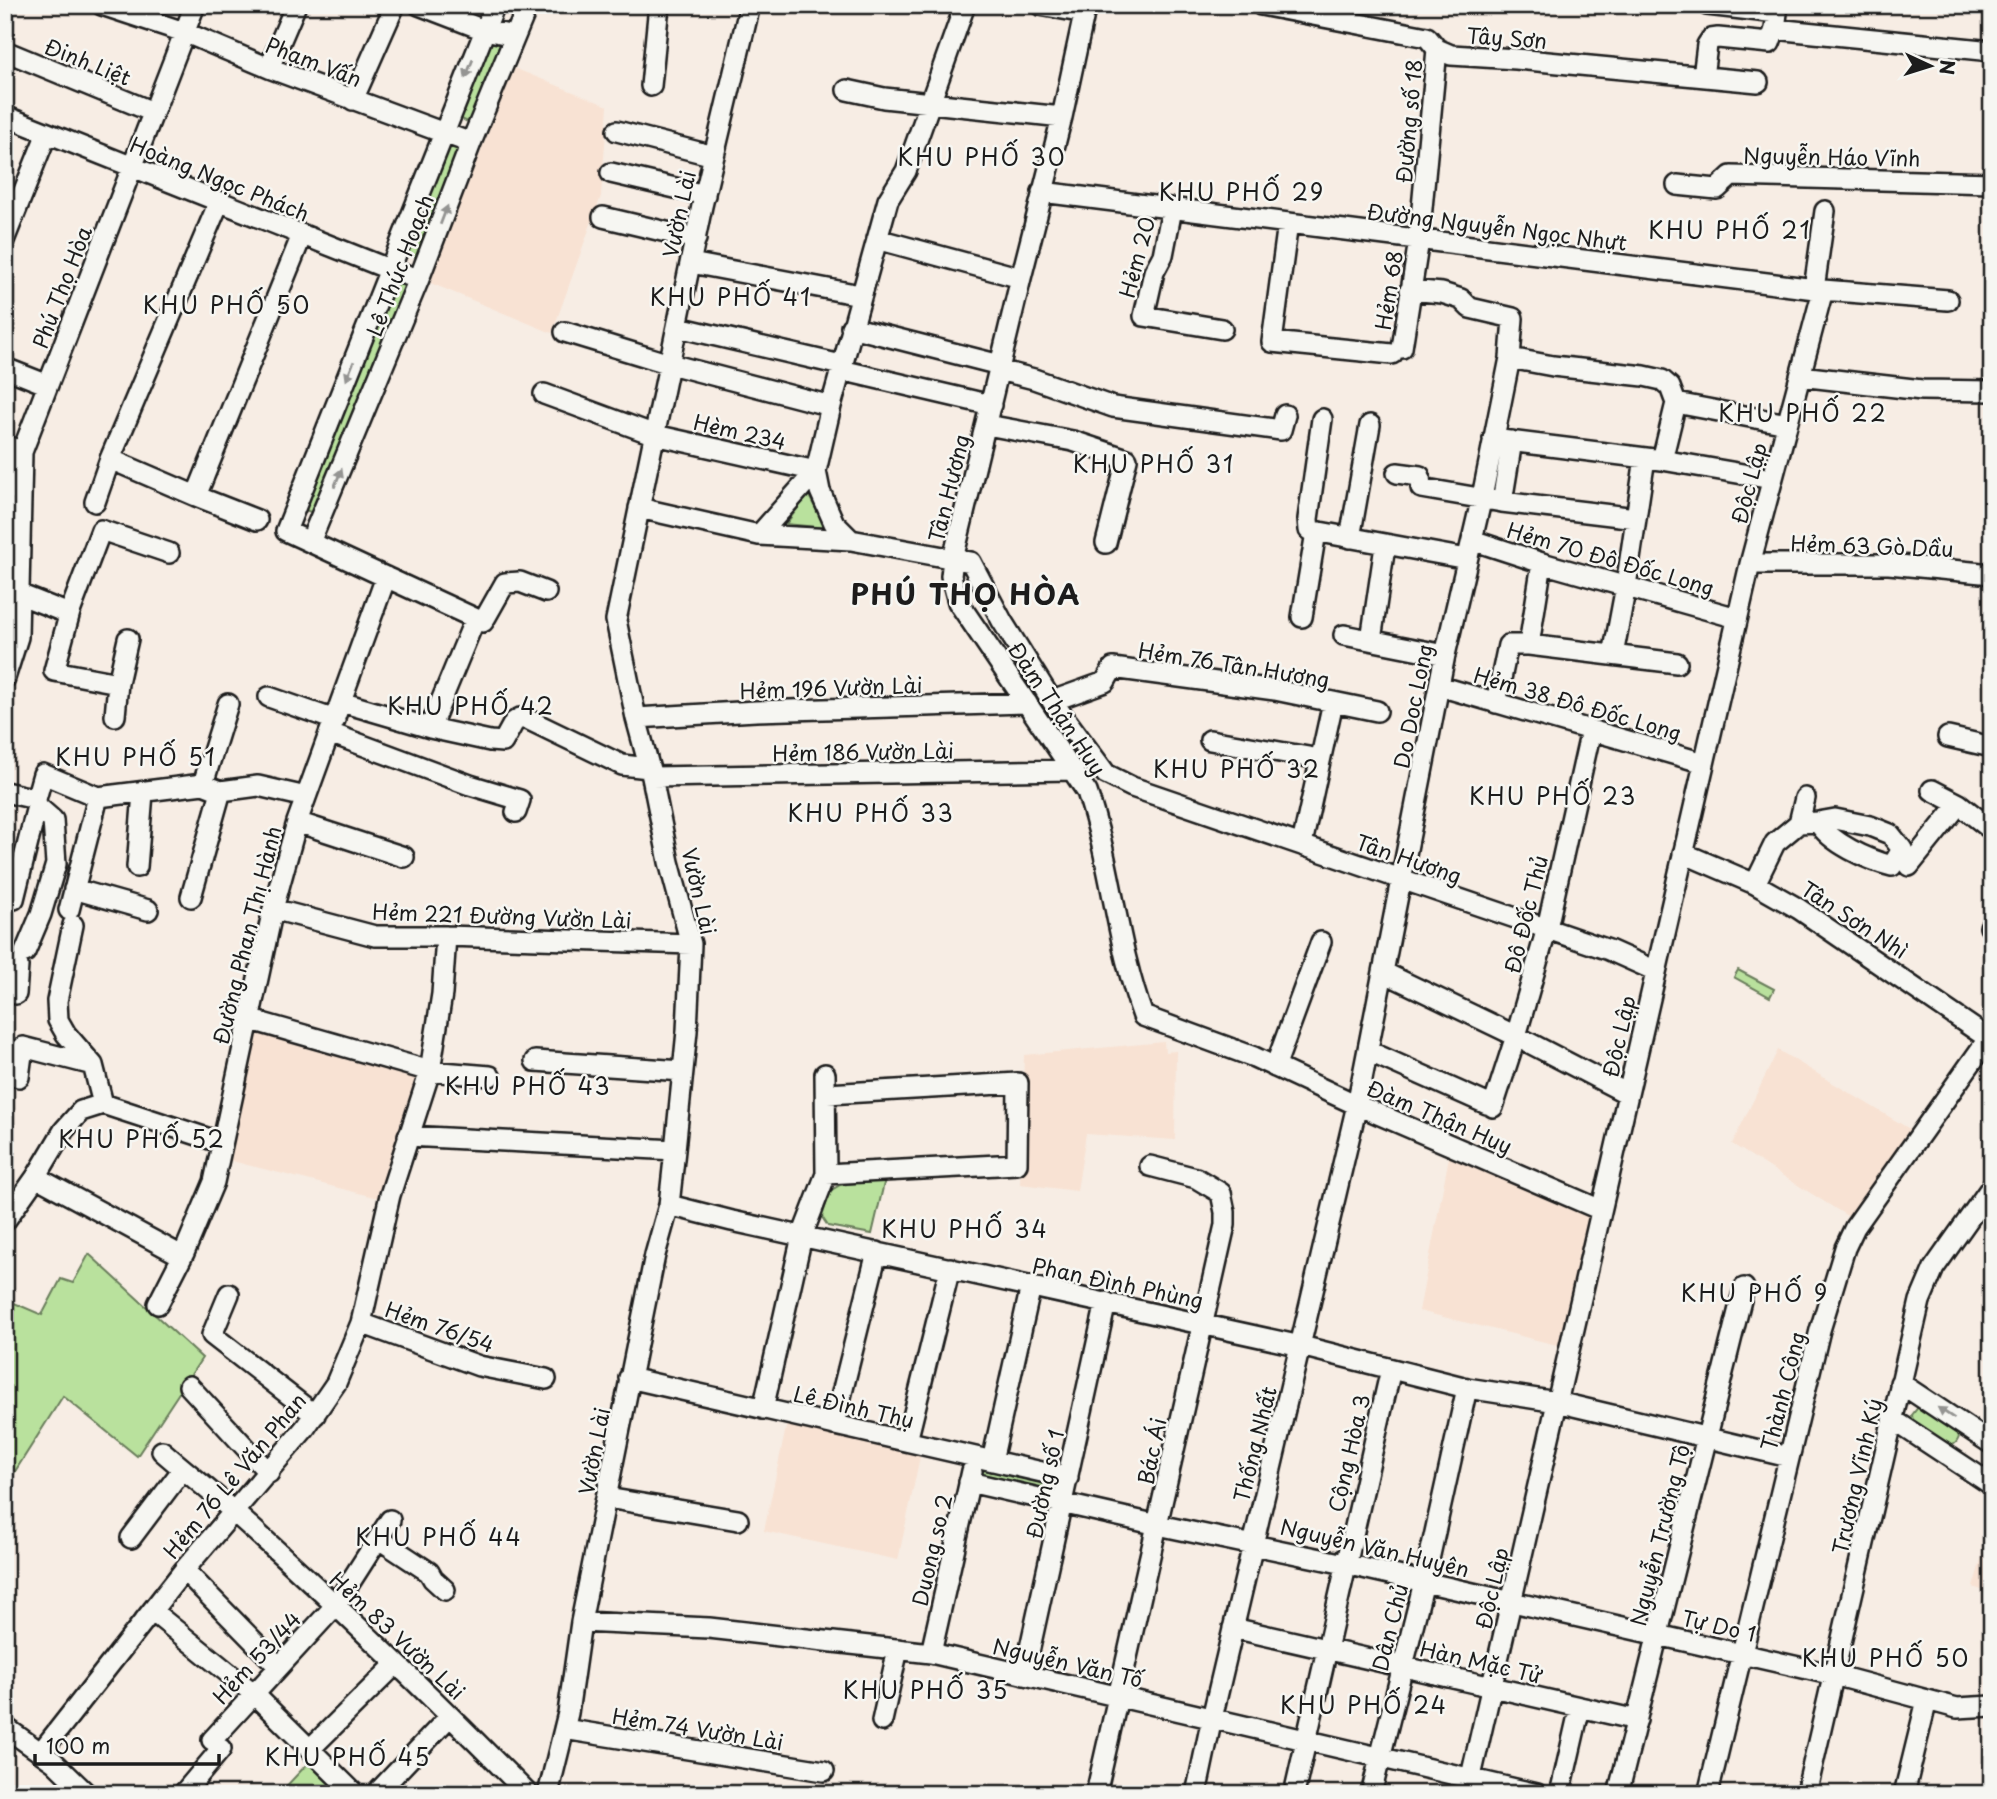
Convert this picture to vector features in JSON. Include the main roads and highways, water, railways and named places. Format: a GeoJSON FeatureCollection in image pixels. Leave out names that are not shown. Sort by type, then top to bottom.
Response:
{"type":"FeatureCollection","features":[{"type":"Feature","properties":{"kind":"district","name":"KHU PHỐ 30"},"geometry":{"type":"Point","coordinates":[982,156]}},
{"type":"Feature","properties":{"kind":"district","name":"KHU PHỐ 29"},"geometry":{"type":"Point","coordinates":[1242,191]}},
{"type":"Feature","properties":{"kind":"district","name":"KHU PHỐ 21"},"geometry":{"type":"Point","coordinates":[1730,229]}},
{"type":"Feature","properties":{"kind":"district","name":"KHU PHỐ 41"},"geometry":{"type":"Point","coordinates":[731,296]}},
{"type":"Feature","properties":{"kind":"district","name":"KHU PHỐ 50"},"geometry":{"type":"Point","coordinates":[227,304]}},
{"type":"Feature","properties":{"kind":"district","name":"KHU PHỐ 22"},"geometry":{"type":"Point","coordinates":[1803,412]}},
{"type":"Feature","properties":{"kind":"district","name":"KHU PHỐ 31"},"geometry":{"type":"Point","coordinates":[1154,463]}},
{"type":"Feature","properties":{"kind":"district","name":"PHÚ THỌ HÒA"},"geometry":{"type":"Point","coordinates":[966,593]}},
{"type":"Feature","properties":{"kind":"district","name":"KHU PHỐ 42"},"geometry":{"type":"Point","coordinates":[471,705]}},
{"type":"Feature","properties":{"kind":"district","name":"KHU PHỐ 51"},"geometry":{"type":"Point","coordinates":[136,756]}},
{"type":"Feature","properties":{"kind":"district","name":"KHU PHỐ 32"},"geometry":{"type":"Point","coordinates":[1237,768]}},
{"type":"Feature","properties":{"kind":"district","name":"KHU PHỐ 23"},"geometry":{"type":"Point","coordinates":[1553,795]}},
{"type":"Feature","properties":{"kind":"district","name":"KHU PHỐ 33"},"geometry":{"type":"Point","coordinates":[871,812]}},
{"type":"Feature","properties":{"kind":"district","name":"KHU PHỐ 43"},"geometry":{"type":"Point","coordinates":[528,1085]}},
{"type":"Feature","properties":{"kind":"district","name":"KHU PHỐ 52"},"geometry":{"type":"Point","coordinates":[142,1138]}},
{"type":"Feature","properties":{"kind":"district","name":"KHU PHỐ 34"},"geometry":{"type":"Point","coordinates":[965,1228]}},
{"type":"Feature","properties":{"kind":"district","name":"KHU PHỐ 9"},"geometry":{"type":"Point","coordinates":[1755,1292]}},
{"type":"Feature","properties":{"kind":"district","name":"KHU PHỐ 44"},"geometry":{"type":"Point","coordinates":[439,1536]}},
{"type":"Feature","properties":{"kind":"district","name":"KHU PHỐ 50"},"geometry":{"type":"Point","coordinates":[1886,1657]}},
{"type":"Feature","properties":{"kind":"district","name":"KHU PHỐ 35"},"geometry":{"type":"Point","coordinates":[926,1689]}},
{"type":"Feature","properties":{"kind":"district","name":"KHU PHỐ 24"},"geometry":{"type":"Point","coordinates":[1364,1704]}},
{"type":"Feature","properties":{"kind":"district","name":"KHU PHỐ 45"},"geometry":{"type":"Point","coordinates":[348,1756]}}]}
